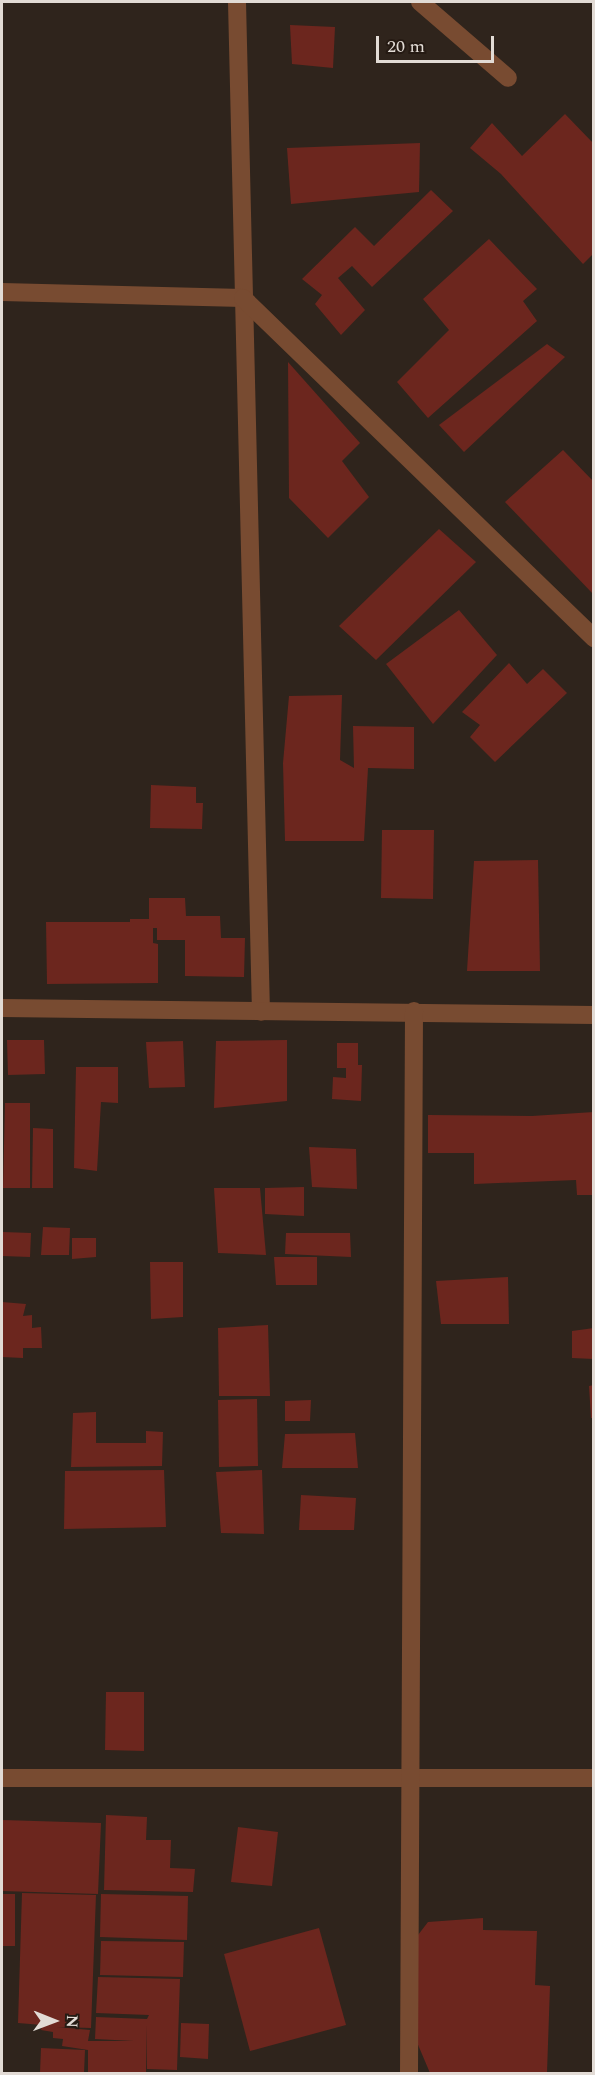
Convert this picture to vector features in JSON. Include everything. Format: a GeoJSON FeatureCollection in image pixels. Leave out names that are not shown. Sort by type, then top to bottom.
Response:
{"type":"FeatureCollection","features":[{"type":"Feature","properties":{"kind":"street"},"geometry":{"type":"LineString","coordinates":[[237,2],[261,1012]]}},
{"type":"Feature","properties":{"kind":"street"},"geometry":{"type":"LineString","coordinates":[[420,2],[508,78]]}},
{"type":"Feature","properties":{"kind":"street"},"geometry":{"type":"LineString","coordinates":[[2,292],[243,298],[594,638]]}},
{"type":"Feature","properties":{"kind":"street"},"geometry":{"type":"LineString","coordinates":[[2,1008],[261,1012],[414,1011],[594,1015]]}},
{"type":"Feature","properties":{"kind":"street"},"geometry":{"type":"LineString","coordinates":[[409,2073],[414,1011]]}},
{"type":"Feature","properties":{"kind":"street"},"geometry":{"type":"LineString","coordinates":[[2,1778],[594,1778]]}},
{"type":"Feature","properties":{"kind":"building"},"geometry":{"type":"Polygon","coordinates":[[[290,25],[335,27],[333,68],[292,64],[290,25]]]}},
{"type":"Feature","properties":{"kind":"building"},"geometry":{"type":"Polygon","coordinates":[[[565,114],[594,144],[594,253],[583,264],[501,174],[470,148],[492,123],[522,156],[565,114]]]}},
{"type":"Feature","properties":{"kind":"building"},"geometry":{"type":"Polygon","coordinates":[[[420,143],[419,192],[291,204],[287,148],[420,143]]]}},
{"type":"Feature","properties":{"kind":"building"},"geometry":{"type":"Polygon","coordinates":[[[431,190],[453,211],[372,287],[352,266],[338,278],[365,310],[341,335],[315,304],[322,295],[302,279],[355,227],[374,246],[431,190]]]}},
{"type":"Feature","properties":{"kind":"building"},"geometry":{"type":"Polygon","coordinates":[[[489,239],[537,289],[523,301],[537,321],[428,418],[397,382],[449,330],[423,299],[489,239]]]}},
{"type":"Feature","properties":{"kind":"building"},"geometry":{"type":"Polygon","coordinates":[[[547,344],[565,357],[464,452],[439,425],[547,344]]]}},
{"type":"Feature","properties":{"kind":"building"},"geometry":{"type":"Polygon","coordinates":[[[288,362],[360,443],[342,461],[369,497],[328,538],[289,498],[288,362]]]}},
{"type":"Feature","properties":{"kind":"building"},"geometry":{"type":"Polygon","coordinates":[[[563,450],[594,482],[594,595],[505,502],[563,450]]]}},
{"type":"Feature","properties":{"kind":"building"},"geometry":{"type":"Polygon","coordinates":[[[439,529],[476,562],[376,660],[339,626],[439,529]]]}},
{"type":"Feature","properties":{"kind":"building"},"geometry":{"type":"Polygon","coordinates":[[[459,610],[497,655],[433,724],[386,664],[459,610]]]}},
{"type":"Feature","properties":{"kind":"building"},"geometry":{"type":"Polygon","coordinates":[[[509,663],[527,684],[543,669],[567,693],[495,762],[470,737],[480,725],[462,712],[509,663]]]}},
{"type":"Feature","properties":{"kind":"building"},"geometry":{"type":"Polygon","coordinates":[[[342,695],[340,760],[354,768],[353,726],[414,727],[414,769],[368,768],[364,841],[285,841],[283,763],[289,696],[342,695]]]}},
{"type":"Feature","properties":{"kind":"building"},"geometry":{"type":"Polygon","coordinates":[[[151,785],[196,787],[196,803],[203,803],[202,829],[150,828],[151,785]]]}},
{"type":"Feature","properties":{"kind":"building"},"geometry":{"type":"Polygon","coordinates":[[[382,830],[434,830],[433,899],[381,898],[382,830]]]}},
{"type":"Feature","properties":{"kind":"building"},"geometry":{"type":"Polygon","coordinates":[[[538,860],[540,971],[467,971],[474,861],[538,860]]]}},
{"type":"Feature","properties":{"kind":"building"},"geometry":{"type":"Polygon","coordinates":[[[149,898],[185,898],[186,916],[220,916],[221,938],[245,938],[244,977],[185,976],[185,940],[157,940],[157,928],[153,928],[153,943],[158,944],[158,983],[47,984],[46,922],[130,922],[130,919],[149,919],[149,898]]]}},
{"type":"Feature","properties":{"kind":"building"},"geometry":{"type":"Polygon","coordinates":[[[7,1040],[44,1040],[45,1074],[8,1075],[7,1040]]]}},
{"type":"Feature","properties":{"kind":"building"},"geometry":{"type":"Polygon","coordinates":[[[287,1040],[287,1101],[214,1108],[216,1041],[287,1040]]]}},
{"type":"Feature","properties":{"kind":"building"},"geometry":{"type":"Polygon","coordinates":[[[183,1041],[185,1087],[149,1088],[146,1042],[183,1041]]]}},
{"type":"Feature","properties":{"kind":"building"},"geometry":{"type":"Polygon","coordinates":[[[337,1043],[358,1043],[358,1065],[362,1065],[361,1101],[332,1099],[333,1077],[346,1078],[346,1068],[337,1068],[337,1043]]]}},
{"type":"Feature","properties":{"kind":"building"},"geometry":{"type":"Polygon","coordinates":[[[76,1067],[118,1067],[118,1103],[101,1102],[97,1171],[74,1168],[76,1067]]]}},
{"type":"Feature","properties":{"kind":"building"},"geometry":{"type":"Polygon","coordinates":[[[5,1103],[30,1103],[30,1188],[3,1188],[5,1103]]]}},
{"type":"Feature","properties":{"kind":"building"},"geometry":{"type":"Polygon","coordinates":[[[594,1112],[594,1195],[577,1195],[576,1180],[474,1184],[474,1153],[428,1153],[428,1115],[532,1116],[594,1112]]]}},
{"type":"Feature","properties":{"kind":"building"},"geometry":{"type":"Polygon","coordinates":[[[33,1128],[53,1129],[53,1188],[32,1188],[33,1128]]]}},
{"type":"Feature","properties":{"kind":"building"},"geometry":{"type":"Polygon","coordinates":[[[309,1147],[356,1149],[357,1189],[312,1187],[309,1147]]]}},
{"type":"Feature","properties":{"kind":"building"},"geometry":{"type":"Polygon","coordinates":[[[304,1187],[304,1216],[265,1214],[265,1188],[304,1187]]]}},
{"type":"Feature","properties":{"kind":"building"},"geometry":{"type":"Polygon","coordinates":[[[214,1188],[260,1188],[266,1255],[218,1253],[214,1188]]]}},
{"type":"Feature","properties":{"kind":"building"},"geometry":{"type":"Polygon","coordinates":[[[43,1227],[70,1228],[69,1255],[41,1255],[43,1227]]]}},
{"type":"Feature","properties":{"kind":"building"},"geometry":{"type":"Polygon","coordinates":[[[3,1232],[31,1233],[30,1257],[2,1256],[3,1232]]]}},
{"type":"Feature","properties":{"kind":"building"},"geometry":{"type":"Polygon","coordinates":[[[286,1233],[350,1233],[351,1257],[285,1254],[286,1233]]]}},
{"type":"Feature","properties":{"kind":"building"},"geometry":{"type":"Polygon","coordinates":[[[72,1238],[96,1238],[96,1257],[72,1259],[72,1238]]]}},
{"type":"Feature","properties":{"kind":"building"},"geometry":{"type":"Polygon","coordinates":[[[274,1257],[317,1257],[317,1285],[276,1285],[274,1257]]]}},
{"type":"Feature","properties":{"kind":"building"},"geometry":{"type":"Polygon","coordinates":[[[150,1262],[183,1262],[183,1317],[151,1319],[150,1262]]]}},
{"type":"Feature","properties":{"kind":"building"},"geometry":{"type":"Polygon","coordinates":[[[508,1277],[509,1324],[441,1324],[436,1281],[508,1277]]]}},
{"type":"Feature","properties":{"kind":"building"},"geometry":{"type":"Polygon","coordinates":[[[2,1302],[26,1304],[23,1316],[32,1315],[32,1328],[41,1327],[42,1348],[23,1348],[23,1358],[2,1357],[2,1302]]]}},
{"type":"Feature","properties":{"kind":"building"},"geometry":{"type":"Polygon","coordinates":[[[268,1325],[270,1396],[219,1396],[218,1328],[268,1325]]]}},
{"type":"Feature","properties":{"kind":"building"},"geometry":{"type":"Polygon","coordinates":[[[594,1328],[594,1359],[572,1358],[572,1331],[594,1328]]]}},
{"type":"Feature","properties":{"kind":"building"},"geometry":{"type":"Polygon","coordinates":[[[594,1385],[594,1418],[591,1418],[589,1386],[594,1385]]]}},
{"type":"Feature","properties":{"kind":"building"},"geometry":{"type":"Polygon","coordinates":[[[257,1399],[258,1466],[219,1467],[218,1400],[257,1399]]]}},
{"type":"Feature","properties":{"kind":"building"},"geometry":{"type":"Polygon","coordinates":[[[311,1400],[310,1421],[285,1421],[285,1401],[311,1400]]]}},
{"type":"Feature","properties":{"kind":"building"},"geometry":{"type":"Polygon","coordinates":[[[96,1412],[96,1443],[146,1443],[146,1431],[163,1432],[162,1466],[71,1467],[73,1413],[96,1412]]]}},
{"type":"Feature","properties":{"kind":"building"},"geometry":{"type":"Polygon","coordinates":[[[355,1433],[358,1468],[282,1468],[285,1434],[355,1433]]]}},
{"type":"Feature","properties":{"kind":"building"},"geometry":{"type":"Polygon","coordinates":[[[164,1470],[166,1527],[64,1529],[65,1471],[164,1470]]]}},
{"type":"Feature","properties":{"kind":"building"},"geometry":{"type":"Polygon","coordinates":[[[262,1470],[264,1534],[221,1533],[216,1472],[262,1470]]]}},
{"type":"Feature","properties":{"kind":"building"},"geometry":{"type":"Polygon","coordinates":[[[301,1495],[356,1498],[354,1530],[299,1530],[301,1495]]]}},
{"type":"Feature","properties":{"kind":"building"},"geometry":{"type":"Polygon","coordinates":[[[106,1692],[144,1692],[144,1751],[105,1750],[106,1692]]]}},
{"type":"Feature","properties":{"kind":"building"},"geometry":{"type":"Polygon","coordinates":[[[106,1815],[147,1817],[146,1840],[171,1840],[170,1868],[195,1869],[193,1892],[104,1890],[106,1815]]]}},
{"type":"Feature","properties":{"kind":"building"},"geometry":{"type":"Polygon","coordinates":[[[2,1820],[101,1823],[98,1894],[2,1891],[2,1820]]]}},
{"type":"Feature","properties":{"kind":"building"},"geometry":{"type":"Polygon","coordinates":[[[238,1827],[278,1832],[272,1886],[231,1882],[238,1827]]]}},
{"type":"Feature","properties":{"kind":"building"},"geometry":{"type":"Polygon","coordinates":[[[22,1893],[96,1895],[91,2028],[57,2027],[90,2030],[88,2041],[134,2041],[95,2039],[96,2017],[147,2019],[149,2015],[96,2013],[98,1977],[180,1979],[177,2070],[147,2069],[147,2025],[146,2073],[88,2073],[88,2050],[62,2046],[63,2039],[53,2038],[53,2032],[41,2030],[42,2025],[18,2023],[22,1893]]]}},
{"type":"Feature","properties":{"kind":"building"},"geometry":{"type":"Polygon","coordinates":[[[2,1894],[15,1894],[15,1946],[2,1946],[2,1894]]]}},
{"type":"Feature","properties":{"kind":"building"},"geometry":{"type":"Polygon","coordinates":[[[101,1894],[188,1896],[187,1940],[100,1937],[101,1894]]]}},
{"type":"Feature","properties":{"kind":"building"},"geometry":{"type":"Polygon","coordinates":[[[483,1918],[483,1930],[537,1931],[535,1985],[550,1986],[547,2073],[430,2073],[416,2040],[418,1935],[428,1922],[483,1918]]]}},
{"type":"Feature","properties":{"kind":"building"},"geometry":{"type":"Polygon","coordinates":[[[319,1928],[346,2025],[250,2051],[224,1954],[319,1928]]]}},
{"type":"Feature","properties":{"kind":"building"},"geometry":{"type":"Polygon","coordinates":[[[101,1941],[184,1942],[183,1977],[100,1975],[101,1941]]]}},
{"type":"Feature","properties":{"kind":"building"},"geometry":{"type":"Polygon","coordinates":[[[181,2023],[209,2024],[208,2059],[180,2057],[181,2023]]]}},
{"type":"Feature","properties":{"kind":"building"},"geometry":{"type":"Polygon","coordinates":[[[41,2048],[85,2050],[84,2073],[40,2073],[41,2048]]]}}]}
